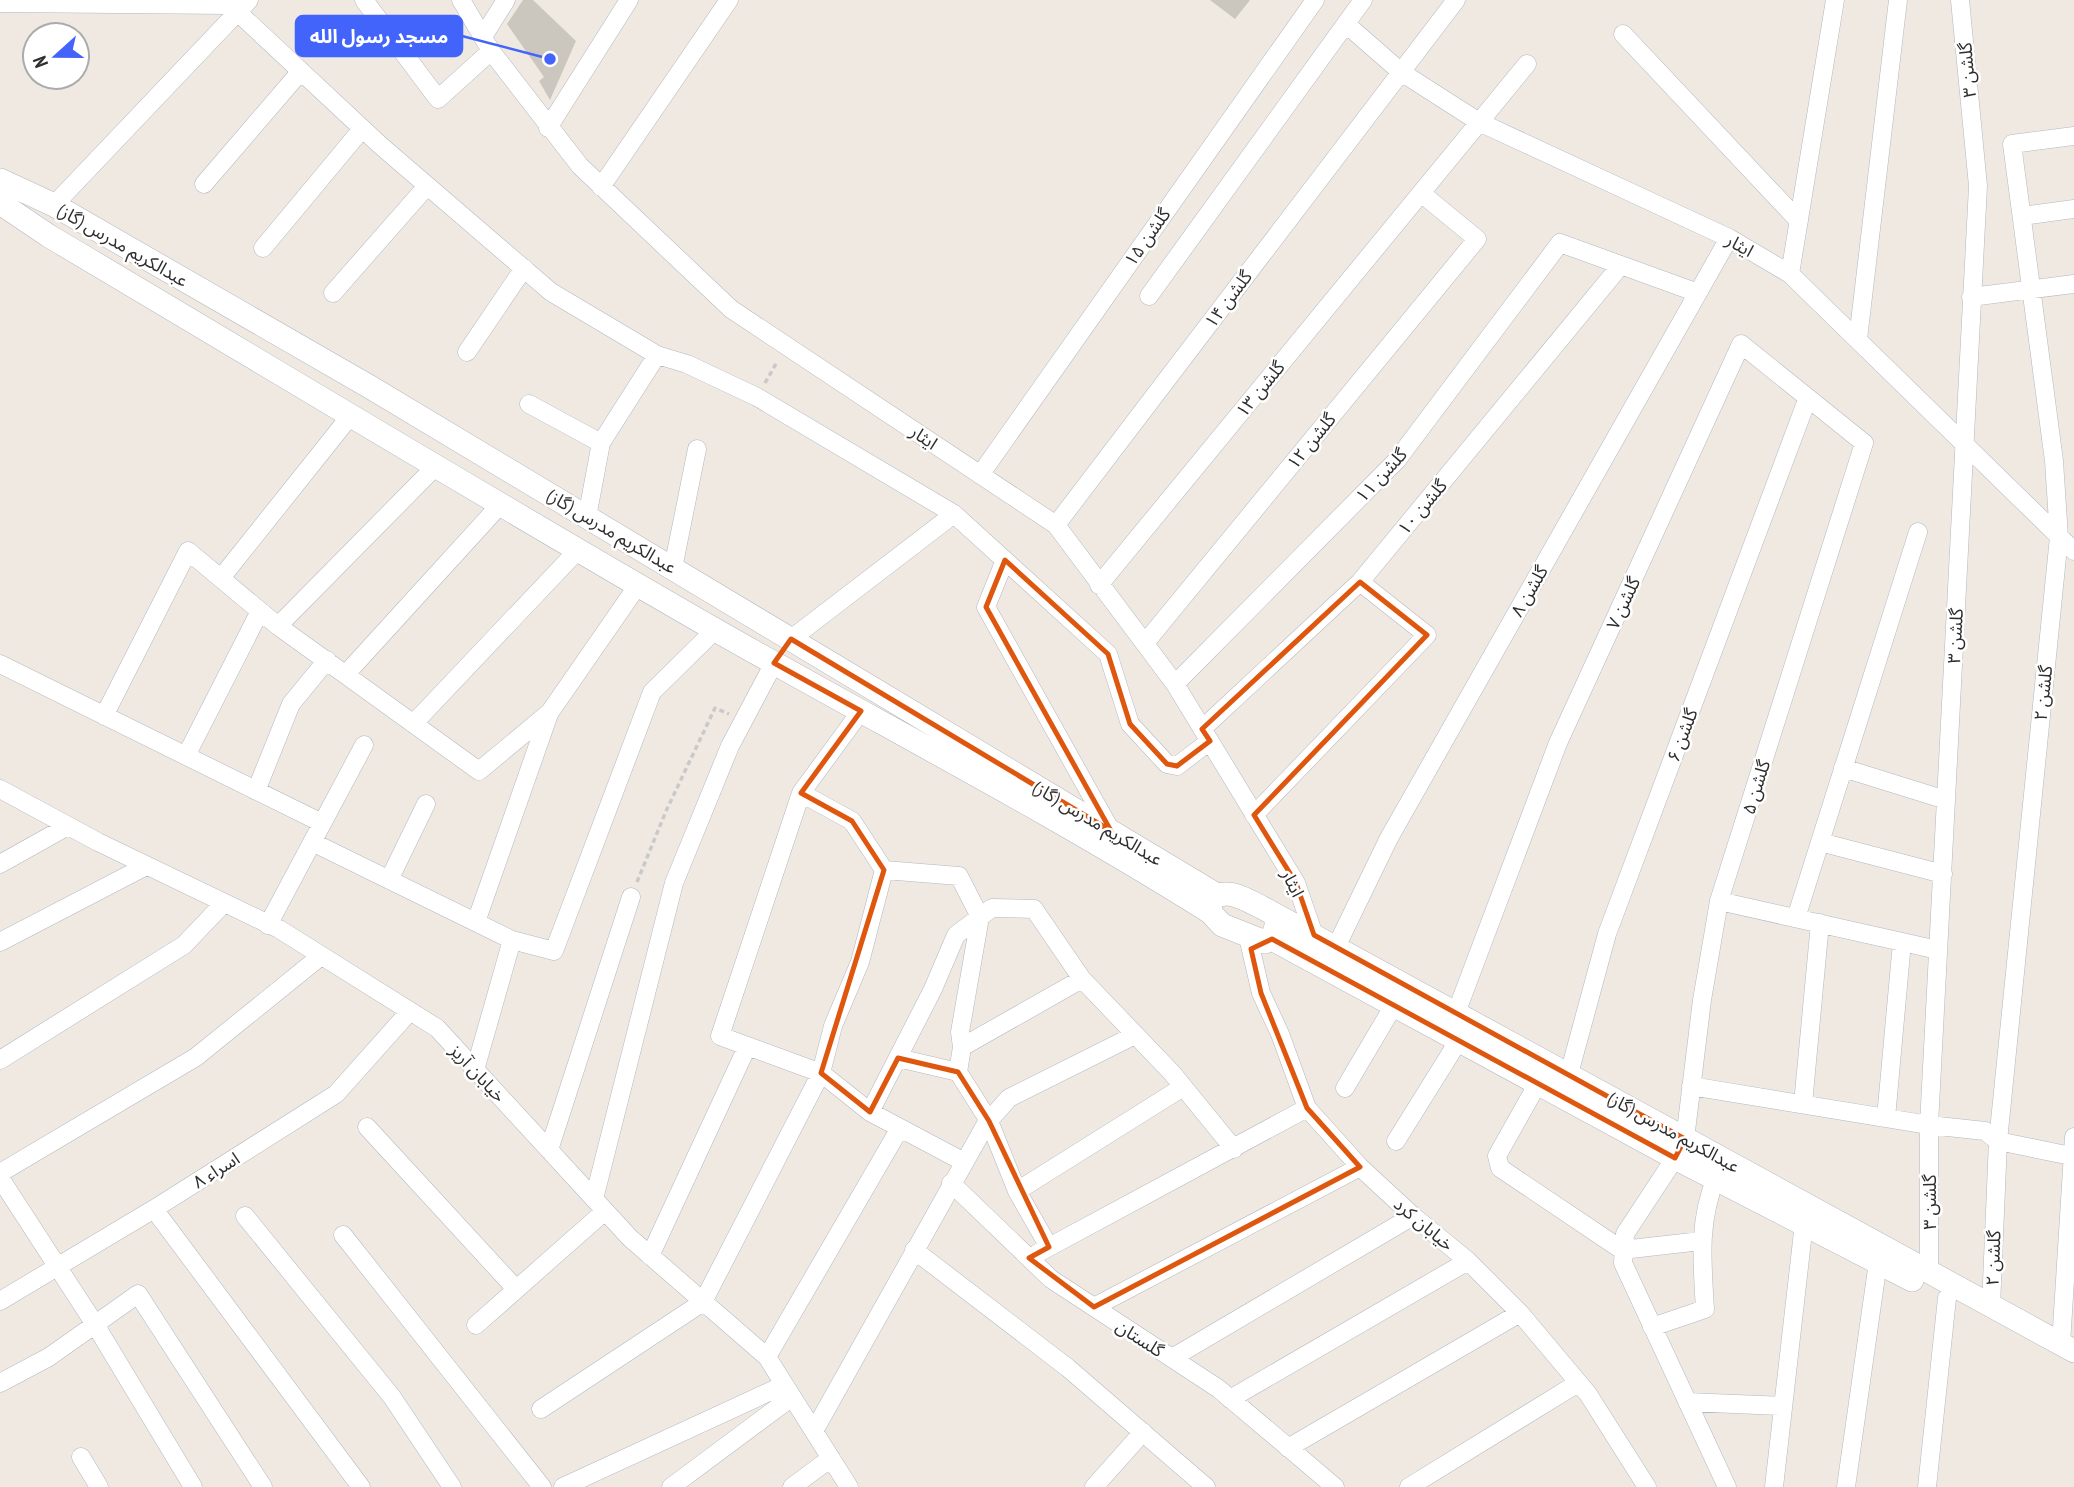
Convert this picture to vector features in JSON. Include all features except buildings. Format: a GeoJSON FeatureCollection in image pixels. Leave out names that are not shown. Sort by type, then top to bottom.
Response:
{"type":"FeatureCollection","features":[{"type":"Feature","properties":{"kind":"street"},"geometry":{"type":"LineString","coordinates":[[364,0],[438,99],[487,43],[506,0]]}},
{"type":"Feature","properties":{"kind":"street","name":"ایثار"},"geometry":{"type":"LineString","coordinates":[[461,0],[487,43],[548,128],[601,187],[732,309],[1056,525],[1175,684],[1296,883],[1314,935]]}},
{"type":"Feature","properties":{"kind":"street"},"geometry":{"type":"LineString","coordinates":[[548,128],[629,0]]}},
{"type":"Feature","properties":{"kind":"street"},"geometry":{"type":"LineString","coordinates":[[601,187],[729,0]]}},
{"type":"Feature","properties":{"kind":"street","name":"گلشن ۱۵"},"geometry":{"type":"LineString","coordinates":[[980,475],[1315,0]]}},
{"type":"Feature","properties":{"kind":"street"},"geometry":{"type":"LineString","coordinates":[[1149,296],[1363,0]]}},
{"type":"Feature","properties":{"kind":"street","name":"گلشن ۱۴"},"geometry":{"type":"LineString","coordinates":[[1056,525],[1455,0]]}},
{"type":"Feature","properties":{"kind":"street"},"geometry":{"type":"LineString","coordinates":[[1790,274],[1835,0]]}},
{"type":"Feature","properties":{"kind":"street"},"geometry":{"type":"LineString","coordinates":[[1858,339],[1898,0]]}},
{"type":"Feature","properties":{"kind":"street","name":"گلشن ۳"},"geometry":{"type":"LineString","coordinates":[[1929,1272],[1929,1125],[1978,186],[1961,0]]}},
{"type":"Feature","properties":{"kind":"street"},"geometry":{"type":"LineString","coordinates":[[0,3],[244,6]]}},
{"type":"Feature","properties":{"kind":"street"},"geometry":{"type":"LineString","coordinates":[[54,205],[244,6]]}},
{"type":"Feature","properties":{"kind":"street","name":"گلشن ۱۰"},"geometry":{"type":"LineString","coordinates":[[244,6],[301,71],[362,129],[551,292],[657,355],[687,363],[757,397],[954,514],[1108,654],[1130,724],[1167,764],[1177,766],[1360,582],[1621,265]]}},
{"type":"Feature","properties":{"kind":"street","name":"ایثار"},"geometry":{"type":"LineString","coordinates":[[1346,24],[1401,72],[1479,122],[1729,238],[1790,274],[2074,551]]}},
{"type":"Feature","properties":{"kind":"street"},"geometry":{"type":"LineString","coordinates":[[1623,34],[1799,221]]}},
{"type":"Feature","properties":{"kind":"street","name":"گلشن ۱۳"},"geometry":{"type":"LineString","coordinates":[[1099,585],[1527,64]]}},
{"type":"Feature","properties":{"kind":"street"},"geometry":{"type":"LineString","coordinates":[[204,184],[301,71]]}},
{"type":"Feature","properties":{"kind":"street"},"geometry":{"type":"LineString","coordinates":[[263,248],[362,129]]}},
{"type":"Feature","properties":{"kind":"street","name":"گلشن ۲"},"geometry":{"type":"LineString","coordinates":[[1992,1306],[1998,1141],[2059,537],[2054,461],[2012,144],[2074,136]]}},
{"type":"Feature","properties":{"kind":"street","name":"عبدالکریم مدرس (گاز)"},"geometry":{"type":"LineString","coordinates":[[0,180],[54,205],[370,387],[1111,831],[1213,904]]}},
{"type":"Feature","properties":{"kind":"street"},"geometry":{"type":"LineString","coordinates":[[333,293],[427,186]]}},
{"type":"Feature","properties":{"kind":"street","name":"گلشن ۱۲"},"geometry":{"type":"LineString","coordinates":[[1145,643],[1477,239],[1421,193]]}},
{"type":"Feature","properties":{"kind":"street","name":"عبدالکریم مدرس (گاز)"},"geometry":{"type":"LineString","coordinates":[[0,203],[49,236],[499,506],[774,663],[1213,904],[1238,896],[1569,1074],[1680,1148],[1716,1177],[1878,1262],[1992,1306],[2067,1347]]}},
{"type":"Feature","properties":{"kind":"street"},"geometry":{"type":"LineString","coordinates":[[2022,216],[2074,209]]}},
{"type":"Feature","properties":{"kind":"street","name":"گلشن ۸"},"geometry":{"type":"LineString","coordinates":[[1336,947],[1389,838],[1729,238]]}},
{"type":"Feature","properties":{"kind":"street","name":"گلشن ۱۱"},"geometry":{"type":"LineString","coordinates":[[1175,684],[1397,460],[1560,243],[1621,265]]}},
{"type":"Feature","properties":{"kind":"street"},"geometry":{"type":"LineString","coordinates":[[1621,265],[1698,293]]}},
{"type":"Feature","properties":{"kind":"street"},"geometry":{"type":"LineString","coordinates":[[467,352],[524,268]]}},
{"type":"Feature","properties":{"kind":"street"},"geometry":{"type":"LineString","coordinates":[[1971,297],[2074,284]]}},
{"type":"Feature","properties":{"kind":"street","name":"گلشن ۷"},"geometry":{"type":"LineString","coordinates":[[1457,1013],[1558,743],[1741,344],[1807,400],[1864,443]]}},
{"type":"Feature","properties":{"kind":"street"},"geometry":{"type":"LineString","coordinates":[[587,517],[601,443],[657,355]]}},
{"type":"Feature","properties":{"kind":"street","name":"گلشن ۶"},"geometry":{"type":"LineString","coordinates":[[1569,1074],[1607,934],[1807,400]]}},
{"type":"Feature","properties":{"kind":"street"},"geometry":{"type":"LineString","coordinates":[[529,404],[601,443]]}},
{"type":"Feature","properties":{"kind":"street"},"geometry":{"type":"LineString","coordinates":[[220,578],[351,415]]}},
{"type":"Feature","properties":{"kind":"street","name":"گلشن ۵"},"geometry":{"type":"LineString","coordinates":[[1680,1148],[1720,901],[1864,443]]}},
{"type":"Feature","properties":{"kind":"street"},"geometry":{"type":"LineString","coordinates":[[673,568],[697,449]]}},
{"type":"Feature","properties":{"kind":"street"},"geometry":{"type":"LineString","coordinates":[[278,626],[435,467]]}},
{"type":"Feature","properties":{"kind":"street"},"geometry":{"type":"LineString","coordinates":[[346,674],[499,506]]}},
{"type":"Feature","properties":{"kind":"street"},"geometry":{"type":"LineString","coordinates":[[476,1325],[516,1289],[599,1205],[674,883],[744,720],[774,663],[791,639],[954,514]]}},
{"type":"Feature","properties":{"kind":"street"},"geometry":{"type":"LineString","coordinates":[[1796,918],[1918,532]]}},
{"type":"Feature","properties":{"kind":"street"},"geometry":{"type":"LineString","coordinates":[[104,716],[188,551],[278,626],[479,771],[550,712],[638,586]]}},
{"type":"Feature","properties":{"kind":"street"},"geometry":{"type":"LineString","coordinates":[[414,723],[577,551]]}},
{"type":"Feature","properties":{"kind":"street"},"geometry":{"type":"LineString","coordinates":[[1005,560],[986,607],[1111,831]]}},
{"type":"Feature","properties":{"kind":"street"},"geometry":{"type":"LineString","coordinates":[[1254,815],[1427,635],[1360,582]]}},
{"type":"Feature","properties":{"kind":"street"},"geometry":{"type":"LineString","coordinates":[[187,754],[260,611]]}},
{"type":"Feature","properties":{"kind":"street"},"geometry":{"type":"LineString","coordinates":[[312,842],[512,940],[554,951],[652,692],[715,630]]}},
{"type":"Feature","properties":{"kind":"street"},"geometry":{"type":"LineString","coordinates":[[256,791],[291,704],[327,660]]}},
{"type":"Feature","properties":{"kind":"street"},"geometry":{"type":"LineString","coordinates":[[0,664],[322,823]]}},
{"type":"Feature","properties":{"kind":"street"},"geometry":{"type":"LineString","coordinates":[[861,711],[801,793],[720,1036],[821,1073],[870,1112],[964,1162]]}},
{"type":"Feature","properties":{"kind":"street"},"geometry":{"type":"LineString","coordinates":[[476,922],[550,712]]}},
{"type":"Feature","properties":{"kind":"street"},"geometry":{"type":"LineString","coordinates":[[268,925],[363,745]]}},
{"type":"Feature","properties":{"kind":"street"},"geometry":{"type":"LineString","coordinates":[[1843,768],[1946,800]]}},
{"type":"Feature","properties":{"kind":"street","name":"خیابان آریز"},"geometry":{"type":"LineString","coordinates":[[0,789],[146,866],[268,925],[437,1028],[599,1205],[650,1256],[767,1357],[849,1487]]}},
{"type":"Feature","properties":{"kind":"street"},"geometry":{"type":"LineString","coordinates":[[541,1409],[703,1302],[821,1073],[833,1026],[860,962],[884,870],[852,821],[801,793]]}},
{"type":"Feature","properties":{"kind":"street"},"geometry":{"type":"LineString","coordinates":[[389,880],[426,804]]}},
{"type":"Feature","properties":{"kind":"street"},"geometry":{"type":"LineString","coordinates":[[0,864],[68,826]]}},
{"type":"Feature","properties":{"kind":"street"},"geometry":{"type":"LineString","coordinates":[[1820,842],[1942,874]]}},
{"type":"Feature","properties":{"kind":"street"},"geometry":{"type":"LineString","coordinates":[[0,942],[146,866]]}},
{"type":"Feature","properties":{"kind":"street"},"geometry":{"type":"LineString","coordinates":[[884,870],[960,876],[980,917],[960,1032],[962,1047],[958,1072],[989,1121],[1017,1191],[1049,1247]]}},
{"type":"Feature","properties":{"kind":"street"},"geometry":{"type":"LineString","coordinates":[[549,1150],[631,897]]}},
{"type":"Feature","properties":{"kind":"street"},"geometry":{"type":"LineString","coordinates":[[1720,901],[1938,950]]}},
{"type":"Feature","properties":{"kind":"street"},"geometry":{"type":"LineString","coordinates":[[0,1060],[184,945],[225,903]]}},
{"type":"Feature","properties":{"kind":"street"},"geometry":{"type":"LineString","coordinates":[[1213,904],[1223,925],[1265,942],[1272,939],[1277,923],[1273,915]]}},
{"type":"Feature","properties":{"kind":"street"},"geometry":{"type":"LineString","coordinates":[[870,1112],[956,935],[992,908],[1034,909],[1082,979],[1183,1087],[1234,1149]]}},
{"type":"Feature","properties":{"kind":"street"},"geometry":{"type":"LineString","coordinates":[[1802,1104],[1820,923]]}},
{"type":"Feature","properties":{"kind":"street","name":"خیابان کرد"},"geometry":{"type":"LineString","coordinates":[[1248,937],[1261,993],[1280,1034],[1307,1108],[1360,1167],[1413,1216],[1468,1261],[1520,1313],[1578,1382],[1647,1487]]}},
{"type":"Feature","properties":{"kind":"street","name":"عبدالکریم مدرس (گاز)"},"geometry":{"type":"LineString","coordinates":[[1272,939],[1538,1083],[1680,1148],[1929,1272],[1949,1291],[2074,1368]]}},
{"type":"Feature","properties":{"kind":"street"},"geometry":{"type":"LineString","coordinates":[[475,1070],[512,940]]}},
{"type":"Feature","properties":{"kind":"street"},"geometry":{"type":"LineString","coordinates":[[1886,1118],[1902,942]]}},
{"type":"Feature","properties":{"kind":"street"},"geometry":{"type":"LineString","coordinates":[[193,1487],[96,1326],[56,1268],[0,1176],[196,1057],[321,956]]}},
{"type":"Feature","properties":{"kind":"street"},"geometry":{"type":"LineString","coordinates":[[962,1047],[1082,979]]}},
{"type":"Feature","properties":{"kind":"street"},"geometry":{"type":"LineString","coordinates":[[1345,1088],[1394,1005]]}},
{"type":"Feature","properties":{"kind":"street","name":"اسراء ۸"},"geometry":{"type":"LineString","coordinates":[[0,1301],[154,1209],[336,1094],[410,1011]]}},
{"type":"Feature","properties":{"kind":"street"},"geometry":{"type":"LineString","coordinates":[[814,1431],[951,1183],[989,1121],[1009,1098],[1135,1035]]}},
{"type":"Feature","properties":{"kind":"street"},"geometry":{"type":"LineString","coordinates":[[1396,1141],[1459,1040]]}},
{"type":"Feature","properties":{"kind":"street"},"geometry":{"type":"LineString","coordinates":[[650,1256],[747,1048]]}},
{"type":"Feature","properties":{"kind":"street"},"geometry":{"type":"LineString","coordinates":[[898,1058],[958,1072]]}},
{"type":"Feature","properties":{"kind":"street"},"geometry":{"type":"LineString","coordinates":[[1538,1083],[1497,1156],[1500,1168],[1622,1250],[1701,1241]]}},
{"type":"Feature","properties":{"kind":"street"},"geometry":{"type":"LineString","coordinates":[[1692,1086],[1929,1125],[1985,1131],[1998,1141],[2071,1156]]}},
{"type":"Feature","properties":{"kind":"street"},"geometry":{"type":"LineString","coordinates":[[1017,1191],[1183,1087]]}},
{"type":"Feature","properties":{"kind":"street"},"geometry":{"type":"LineString","coordinates":[[1029,1258],[1307,1108]]}},
{"type":"Feature","properties":{"kind":"street"},"geometry":{"type":"LineString","coordinates":[[367,1127],[516,1289]]}},
{"type":"Feature","properties":{"kind":"street"},"geometry":{"type":"LineString","coordinates":[[767,1357],[900,1128]]}},
{"type":"Feature","properties":{"kind":"street"},"geometry":{"type":"LineString","coordinates":[[2067,1347],[2071,1156],[2074,1137]]}},
{"type":"Feature","properties":{"kind":"street"},"geometry":{"type":"LineString","coordinates":[[1680,1148],[1625,1234],[1623,1263],[1727,1487]]}},
{"type":"Feature","properties":{"kind":"street"},"geometry":{"type":"LineString","coordinates":[[1094,1307],[1360,1167]]}},
{"type":"Feature","properties":{"kind":"street"},"geometry":{"type":"LineString","coordinates":[[1652,1327],[1705,1309],[1701,1241],[1705,1206],[1716,1177]]}},
{"type":"Feature","properties":{"kind":"street","name":"گلستان"},"geometry":{"type":"LineString","coordinates":[[951,1183],[1051,1279],[1230,1399],[1335,1487]]}},
{"type":"Feature","properties":{"kind":"street"},"geometry":{"type":"LineString","coordinates":[[154,1209],[361,1487]]}},
{"type":"Feature","properties":{"kind":"street"},"geometry":{"type":"LineString","coordinates":[[245,1216],[392,1397],[452,1487]]}},
{"type":"Feature","properties":{"kind":"street"},"geometry":{"type":"LineString","coordinates":[[1172,1358],[1413,1216]]}},
{"type":"Feature","properties":{"kind":"street"},"geometry":{"type":"LineString","coordinates":[[1774,1487],[1804,1223]]}},
{"type":"Feature","properties":{"kind":"street"},"geometry":{"type":"LineString","coordinates":[[343,1235],[542,1487]]}},
{"type":"Feature","properties":{"kind":"street"},"geometry":{"type":"LineString","coordinates":[[914,1250],[1068,1368],[1202,1486]]}},
{"type":"Feature","properties":{"kind":"street"},"geometry":{"type":"LineString","coordinates":[[1230,1399],[1468,1261]]}},
{"type":"Feature","properties":{"kind":"street"},"geometry":{"type":"LineString","coordinates":[[1846,1487],[1878,1262]]}},
{"type":"Feature","properties":{"kind":"street"},"geometry":{"type":"LineString","coordinates":[[1927,1487],[1949,1291]]}},
{"type":"Feature","properties":{"kind":"street"},"geometry":{"type":"LineString","coordinates":[[0,1383],[49,1357],[138,1294],[263,1487]]}},
{"type":"Feature","properties":{"kind":"street"},"geometry":{"type":"LineString","coordinates":[[1288,1448],[1520,1313]]}},
{"type":"Feature","properties":{"kind":"street"},"geometry":{"type":"LineString","coordinates":[[1409,1487],[1578,1382]]}},
{"type":"Feature","properties":{"kind":"street"},"geometry":{"type":"LineString","coordinates":[[563,1487],[788,1391]]}},
{"type":"Feature","properties":{"kind":"street"},"geometry":{"type":"LineString","coordinates":[[671,1487],[788,1391]]}},
{"type":"Feature","properties":{"kind":"street"},"geometry":{"type":"LineString","coordinates":[[1687,1402],[1783,1406]]}},
{"type":"Feature","properties":{"kind":"street"},"geometry":{"type":"LineString","coordinates":[[1094,1487],[1143,1432]]}},
{"type":"Feature","properties":{"kind":"street"},"geometry":{"type":"LineString","coordinates":[[82,1457],[99,1487]]}},
{"type":"Feature","properties":{"kind":"street"},"geometry":{"type":"LineString","coordinates":[[792,1487],[831,1458]]}},
{"type":"Feature","properties":{"kind":"path"},"geometry":{"type":"LineString","coordinates":[[757,397],[787,345]]}},
{"type":"Feature","properties":{"kind":"path"},"geometry":{"type":"LineString","coordinates":[[631,897],[666,811],[715,708],[744,720]]}},
{"type":"Feature","properties":{"kind":"highlighted area"},"geometry":{"type":"Polygon","coordinates":[[[1005,560],[1108,654],[1130,724],[1167,764],[1177,766],[1210,741],[1202,729],[1360,582],[1427,635],[1254,815],[1296,883],[1314,935],[1685,1139],[1675,1158],[1272,939],[1251,949],[1261,993],[1307,1108],[1360,1167],[1094,1307],[1029,1258],[1049,1247],[989,1121],[958,1072],[898,1058],[870,1112],[821,1073],[884,870],[852,821],[801,793],[861,711],[774,663],[791,639],[1111,831],[986,607],[1005,560]]]}},
{"type":"Feature","properties":{"kind":"place","name":"مسجد رسول الله"},"geometry":{"type":"Point","coordinates":[550,59]}}]}
